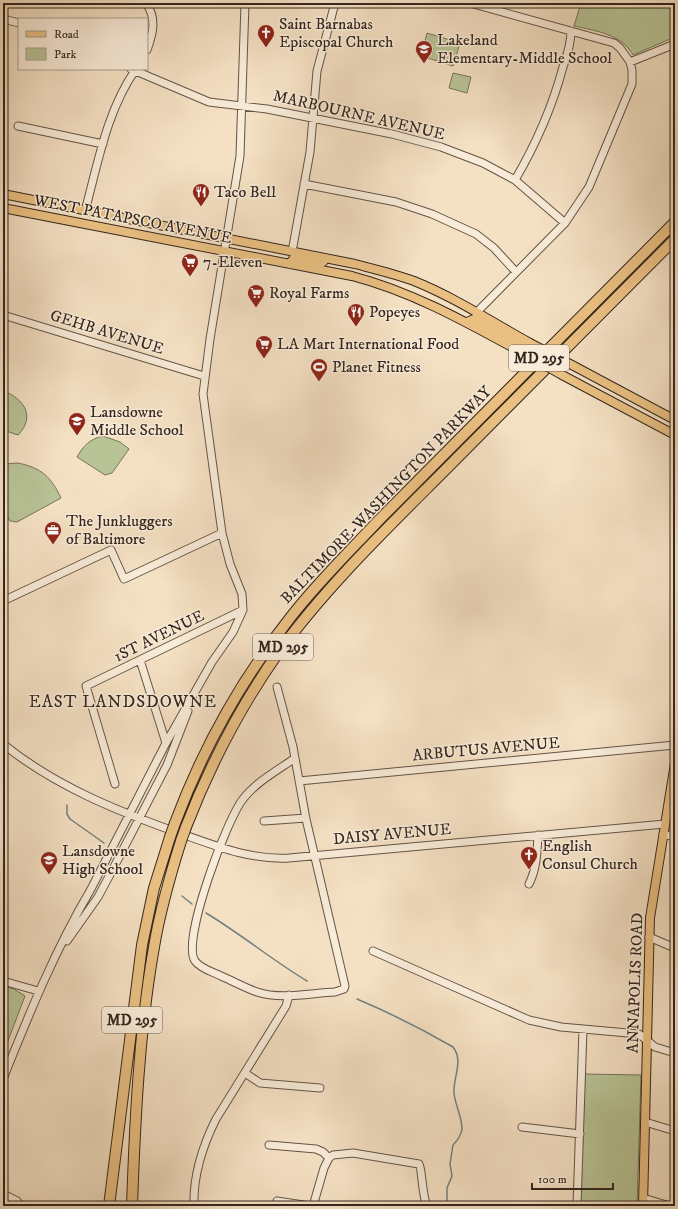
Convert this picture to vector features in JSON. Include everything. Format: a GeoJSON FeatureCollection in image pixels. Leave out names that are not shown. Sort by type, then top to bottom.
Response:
{"type":"FeatureCollection","features":[{"type":"Feature","properties":{"kind":"highway","name":"BALTIMORE-WASHINGTON PARKWAY"},"geometry":{"type":"LineString","coordinates":[[109,1206],[142,945],[154,888],[174,823],[196,769],[223,717],[253,668],[291,617],[330,571],[675,222]]}},
{"type":"Feature","properties":{"kind":"highway","name":"BALTIMORE-WASHINGTON PARKWAY"},"geometry":{"type":"LineString","coordinates":[[132,1206],[139,1085],[150,976],[161,912],[186,827],[207,774],[234,722],[263,675],[300,626],[364,553],[675,239]]}},
{"type":"Feature","properties":{"kind":"main road","name":"WEST PATAPSCO AVENUE"},"geometry":{"type":"LineString","coordinates":[[3,194],[228,238],[386,272],[414,282],[476,313],[675,420]]}},
{"type":"Feature","properties":{"kind":"main road","name":"WEST PATAPSCO AVENUE"},"geometry":{"type":"LineString","coordinates":[[3,208],[225,251],[382,284],[434,305],[675,435]]}},
{"type":"Feature","properties":{"kind":"main road"},"geometry":{"type":"LineString","coordinates":[[289,264],[294,258],[319,263],[323,262],[326,258]]}},
{"type":"Feature","properties":{"kind":"main road"},"geometry":{"type":"LineString","coordinates":[[466,322],[474,319],[521,344],[530,343]]}},
{"type":"Feature","properties":{"kind":"main road","name":"ANNAPOLIS ROAD"},"geometry":{"type":"LineString","coordinates":[[643,1202],[649,937],[653,891],[675,763]]}},
{"type":"Feature","properties":{"kind":"street"},"geometry":{"type":"LineString","coordinates":[[146,3],[152,15],[153,22],[148,45]]}},
{"type":"Feature","properties":{"kind":"street"},"geometry":{"type":"LineString","coordinates":[[3,1080],[38,991],[166,742],[196,689],[233,632],[243,610],[242,594],[230,564],[222,534],[204,408],[204,376],[228,238],[240,156],[243,106],[245,3]]}},
{"type":"Feature","properties":{"kind":"street"},"geometry":{"type":"LineString","coordinates":[[292,252],[310,152],[317,71],[335,3]]}},
{"type":"Feature","properties":{"kind":"street"},"geometry":{"type":"LineString","coordinates":[[470,3],[614,43],[620,48],[630,62],[633,77],[630,92],[589,187],[565,223],[476,313]]}},
{"type":"Feature","properties":{"kind":"street"},"geometry":{"type":"LineString","coordinates":[[3,19],[18,22]]}},
{"type":"Feature","properties":{"kind":"street"},"geometry":{"type":"LineString","coordinates":[[515,180],[547,117],[558,87],[571,31]]}},
{"type":"Feature","properties":{"kind":"street"},"geometry":{"type":"LineString","coordinates":[[630,62],[675,44]]}},
{"type":"Feature","properties":{"kind":"street"},"geometry":{"type":"LineString","coordinates":[[85,211],[116,102],[124,84],[134,70]]}},
{"type":"Feature","properties":{"kind":"street","name":"MARBOURNE AVENUE"},"geometry":{"type":"LineString","coordinates":[[134,70],[205,101],[313,118],[423,142],[483,163],[515,180],[565,223]]}},
{"type":"Feature","properties":{"kind":"street"},"geometry":{"type":"LineString","coordinates":[[18,126],[103,144]]}},
{"type":"Feature","properties":{"kind":"street"},"geometry":{"type":"LineString","coordinates":[[304,184],[396,202],[432,214],[476,234],[516,272]]}},
{"type":"Feature","properties":{"kind":"street","name":"GEHB AVENUE"},"geometry":{"type":"LineString","coordinates":[[3,316],[204,376]]}},
{"type":"Feature","properties":{"kind":"street"},"geometry":{"type":"LineString","coordinates":[[3,601],[111,550],[124,579],[222,534]]}},
{"type":"Feature","properties":{"kind":"street","name":"1ST AVENUE"},"geometry":{"type":"LineString","coordinates":[[116,784],[86,686],[243,610]]}},
{"type":"Feature","properties":{"kind":"street"},"geometry":{"type":"LineString","coordinates":[[140,660],[166,742]]}},
{"type":"Feature","properties":{"kind":"street"},"geometry":{"type":"LineString","coordinates":[[277,688],[291,738],[295,758],[306,818],[345,981],[344,989],[335,992],[276,995],[257,992],[202,966],[193,958],[193,942],[198,915],[218,847],[228,822],[243,799],[251,790],[295,758]]}},
{"type":"Feature","properties":{"kind":"street"},"geometry":{"type":"LineString","coordinates":[[57,954],[98,897],[139,819],[167,765],[196,689]]}},
{"type":"Feature","properties":{"kind":"street","name":"DAISY AVENUE"},"geometry":{"type":"LineString","coordinates":[[3,744],[53,778],[129,815],[218,847],[244,855],[271,859],[665,824]]}},
{"type":"Feature","properties":{"kind":"street","name":"ARBUTUS AVENUE"},"geometry":{"type":"LineString","coordinates":[[299,781],[675,745]]}},
{"type":"Feature","properties":{"kind":"street"},"geometry":{"type":"LineString","coordinates":[[264,821],[306,818]]}},
{"type":"Feature","properties":{"kind":"street"},"geometry":{"type":"LineString","coordinates":[[663,834],[675,837]]}},
{"type":"Feature","properties":{"kind":"street"},"geometry":{"type":"LineString","coordinates":[[529,884],[535,868],[538,835]]}},
{"type":"Feature","properties":{"kind":"street"},"geometry":{"type":"LineString","coordinates":[[649,937],[675,948]]}},
{"type":"Feature","properties":{"kind":"street"},"geometry":{"type":"LineString","coordinates":[[373,951],[529,1020],[583,1029],[639,1034],[655,1046],[675,1053]]}},
{"type":"Feature","properties":{"kind":"street"},"geometry":{"type":"LineString","coordinates":[[3,981],[38,991]]}},
{"type":"Feature","properties":{"kind":"street"},"geometry":{"type":"LineString","coordinates":[[194,1206],[195,1180],[206,1139],[286,1006],[289,995]]}},
{"type":"Feature","properties":{"kind":"street"},"geometry":{"type":"LineString","coordinates":[[577,1206],[583,1029]]}},
{"type":"Feature","properties":{"kind":"street"},"geometry":{"type":"LineString","coordinates":[[245,1073],[260,1083],[320,1088]]}},
{"type":"Feature","properties":{"kind":"street"},"geometry":{"type":"LineString","coordinates":[[645,1122],[675,1131]]}},
{"type":"Feature","properties":{"kind":"street"},"geometry":{"type":"LineString","coordinates":[[522,1127],[580,1134]]}},
{"type":"Feature","properties":{"kind":"street"},"geometry":{"type":"LineString","coordinates":[[269,1145],[316,1149],[323,1152],[329,1158]]}},
{"type":"Feature","properties":{"kind":"street"},"geometry":{"type":"LineString","coordinates":[[313,1206],[324,1168],[329,1158],[333,1155],[345,1152],[419,1164],[421,1168],[423,1194],[427,1206]]}},
{"type":"Feature","properties":{"kind":"street"},"geometry":{"type":"LineString","coordinates":[[3,1194],[17,1201],[21,1206]]}},
{"type":"Feature","properties":{"kind":"street"},"geometry":{"type":"LineString","coordinates":[[277,1201],[310,1206]]}},
{"type":"Feature","properties":{"kind":"street"},"geometry":{"type":"LineString","coordinates":[[643,1202],[670,1206]]}},
{"type":"Feature","properties":{"kind":"green space"},"geometry":{"type":"Polygon","coordinates":[[[581,3],[675,3],[675,37],[633,55],[622,42],[607,34],[574,26],[581,3]]]}},
{"type":"Feature","properties":{"kind":"green space"},"geometry":{"type":"Polygon","coordinates":[[[427,33],[460,43],[453,66],[421,56],[427,33]]]}},
{"type":"Feature","properties":{"kind":"green space"},"geometry":{"type":"Polygon","coordinates":[[[453,73],[471,77],[467,93],[449,88],[453,73]]]}},
{"type":"Feature","properties":{"kind":"green space"},"geometry":{"type":"Polygon","coordinates":[[[3,391],[17,398],[25,409],[27,415],[26,422],[18,435],[3,430],[3,391]]]}},
{"type":"Feature","properties":{"kind":"green space"},"geometry":{"type":"Polygon","coordinates":[[[103,436],[120,442],[129,449],[112,473],[105,475],[77,457],[87,444],[94,439],[103,436]]]}},
{"type":"Feature","properties":{"kind":"green space"},"geometry":{"type":"Polygon","coordinates":[[[18,463],[45,474],[61,498],[17,522],[10,521],[3,509],[3,464],[18,463]]]}},
{"type":"Feature","properties":{"kind":"green space"},"geometry":{"type":"Polygon","coordinates":[[[3,986],[14,989],[25,996],[3,1054],[3,986]]]}},
{"type":"Feature","properties":{"kind":"green space"},"geometry":{"type":"Polygon","coordinates":[[[585,1074],[641,1075],[637,1206],[580,1206],[585,1074]]]}},
{"type":"Feature","properties":{"kind":"waterway"},"geometry":{"type":"LineString","coordinates":[[67,805],[67,814],[70,819],[104,843]]}},
{"type":"Feature","properties":{"kind":"waterway"},"geometry":{"type":"LineString","coordinates":[[182,896],[192,904]]}},
{"type":"Feature","properties":{"kind":"waterway"},"geometry":{"type":"LineString","coordinates":[[206,913],[307,981]]}},
{"type":"Feature","properties":{"kind":"waterway"},"geometry":{"type":"LineString","coordinates":[[357,999],[430,1034],[453,1047],[456,1052],[458,1063],[454,1093],[462,1129],[459,1138],[453,1145],[450,1164],[452,1176],[447,1188],[447,1206]]}},
{"type":"Feature","properties":{"kind":"place","name":"Saint Barnabas Episcopal Church"},"geometry":{"type":"Point","coordinates":[266,48]}},
{"type":"Feature","properties":{"kind":"place","name":"Lakeland Elementary-Middle School"},"geometry":{"type":"Point","coordinates":[424,64]}},
{"type":"Feature","properties":{"kind":"place","name":"Taco Bell"},"geometry":{"type":"Point","coordinates":[201,207]}},
{"type":"Feature","properties":{"kind":"place","name":"7-Eleven"},"geometry":{"type":"Point","coordinates":[190,277]}},
{"type":"Feature","properties":{"kind":"place","name":"Royal Farms"},"geometry":{"type":"Point","coordinates":[256,308]}},
{"type":"Feature","properties":{"kind":"place","name":"Popeyes"},"geometry":{"type":"Point","coordinates":[356,327]}},
{"type":"Feature","properties":{"kind":"place","name":"LA Mart International Food"},"geometry":{"type":"Point","coordinates":[264,359]}},
{"type":"Feature","properties":{"kind":"place","name":"Planet Fitness"},"geometry":{"type":"Point","coordinates":[319,382]}},
{"type":"Feature","properties":{"kind":"place","name":"Lansdowne Middle School"},"geometry":{"type":"Point","coordinates":[77,436]}},
{"type":"Feature","properties":{"kind":"place","name":"The Junkluggers of Baltimore"},"geometry":{"type":"Point","coordinates":[53,545]}},
{"type":"Feature","properties":{"kind":"place","name":"English Consul Church"},"geometry":{"type":"Point","coordinates":[529,870]}},
{"type":"Feature","properties":{"kind":"place","name":"Lansdowne High School"},"geometry":{"type":"Point","coordinates":[49,875]}},
{"type":"Feature","properties":{"kind":"district","name":"EAST LANDSDOWNE"},"geometry":{"type":"Point","coordinates":[123,702]}}]}
